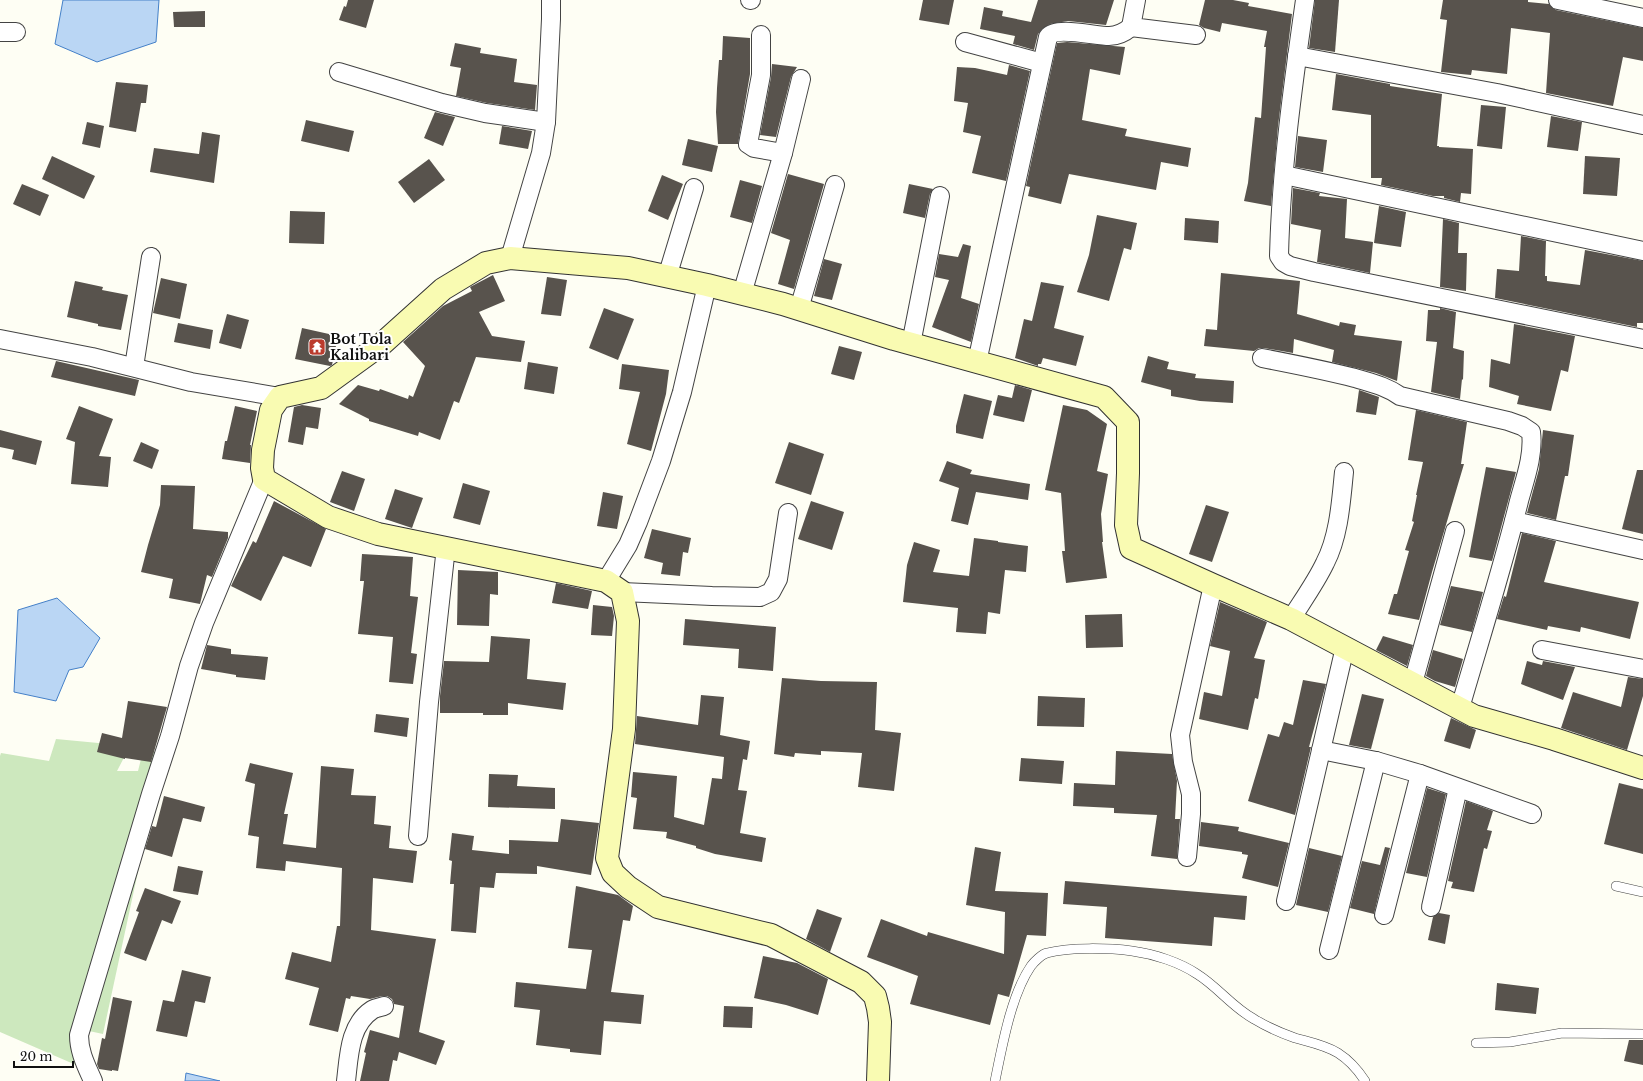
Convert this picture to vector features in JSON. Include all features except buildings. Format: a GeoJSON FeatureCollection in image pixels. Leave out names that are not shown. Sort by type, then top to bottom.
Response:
{"type":"FeatureCollection","features":[{"type":"Feature","properties":{"kind":"street"},"geometry":{"type":"LineString","coordinates":[[510,258],[541,154],[546,122],[552,19],[551,0]]}},
{"type":"Feature","properties":{"kind":"street"},"geometry":{"type":"LineString","coordinates":[[1131,27],[1136,0]]}},
{"type":"Feature","properties":{"kind":"street"},"geometry":{"type":"LineString","coordinates":[[1305,0],[1297,56],[1284,175],[1279,256],[1283,262],[1290,266],[1394,289],[1643,339]]}},
{"type":"Feature","properties":{"kind":"street"},"geometry":{"type":"LineString","coordinates":[[1558,0],[1643,18]]}},
{"type":"Feature","properties":{"kind":"street"},"geometry":{"type":"LineString","coordinates":[[977,362],[1048,37],[1053,33],[1062,32],[1110,36],[1121,33],[1131,27],[1196,35]]}},
{"type":"Feature","properties":{"kind":"street"},"geometry":{"type":"LineString","coordinates":[[761,35],[762,75],[748,144],[754,148],[783,152]]}},
{"type":"Feature","properties":{"kind":"street"},"geometry":{"type":"LineString","coordinates":[[965,42],[1042,63]]}},
{"type":"Feature","properties":{"kind":"street"},"geometry":{"type":"LineString","coordinates":[[1297,56],[1497,93],[1643,126]]}},
{"type":"Feature","properties":{"kind":"street"},"geometry":{"type":"LineString","coordinates":[[339,72],[442,103],[484,113],[546,122]]}},
{"type":"Feature","properties":{"kind":"street"},"geometry":{"type":"LineString","coordinates":[[742,294],[783,152],[801,79]]}},
{"type":"Feature","properties":{"kind":"street"},"geometry":{"type":"LineString","coordinates":[[1284,175],[1643,251]]}},
{"type":"Feature","properties":{"kind":"street"},"geometry":{"type":"LineString","coordinates":[[799,309],[835,186]]}},
{"type":"Feature","properties":{"kind":"street"},"geometry":{"type":"LineString","coordinates":[[667,277],[694,188]]}},
{"type":"Feature","properties":{"kind":"street"},"geometry":{"type":"LineString","coordinates":[[911,344],[940,196]]}},
{"type":"Feature","properties":{"kind":"street"},"geometry":{"type":"LineString","coordinates":[[134,367],[151,257]]}},
{"type":"Feature","properties":{"kind":"street"},"geometry":{"type":"LineString","coordinates":[[0,339],[92,357],[191,382],[280,397],[321,388],[383,343],[443,289],[486,263],[510,258],[628,268],[742,294],[799,309],[911,344],[1104,397],[1128,422],[1126,525],[1131,548],[1291,618],[1474,716],[1554,739],[1643,768]]}},
{"type":"Feature","properties":{"kind":"street"},"geometry":{"type":"LineString","coordinates":[[707,285],[682,392],[661,461],[630,539],[614,586],[628,621],[624,729],[607,858],[613,873],[628,887],[658,907],[772,935],[861,982],[875,996],[878,1008],[880,1022],[878,1081]]}},
{"type":"Feature","properties":{"kind":"street"},"geometry":{"type":"LineString","coordinates":[[1262,358],[1329,371],[1380,385],[1391,389],[1400,396],[1508,421],[1522,426],[1531,432],[1532,443],[1530,456],[1514,520],[1460,708]]}},
{"type":"Feature","properties":{"kind":"street"},"geometry":{"type":"LineString","coordinates":[[93,1081],[82,1058],[79,1046],[79,1035],[151,794],[170,736],[189,666],[204,623],[264,479],[262,468],[263,450],[271,410],[280,397]]}},
{"type":"Feature","properties":{"kind":"street"},"geometry":{"type":"LineString","coordinates":[[1291,618],[1326,563],[1332,546],[1339,513],[1344,472]]}},
{"type":"Feature","properties":{"kind":"street"},"geometry":{"type":"LineString","coordinates":[[264,479],[328,517],[378,534],[446,547],[614,586],[712,596],[760,597],[771,592],[778,579],[788,513]]}},
{"type":"Feature","properties":{"kind":"street"},"geometry":{"type":"LineString","coordinates":[[1514,520],[1643,550]]}},
{"type":"Feature","properties":{"kind":"street"},"geometry":{"type":"LineString","coordinates":[[1413,683],[1455,531]]}},
{"type":"Feature","properties":{"kind":"street"},"geometry":{"type":"LineString","coordinates":[[418,836],[429,702],[446,547]]}},
{"type":"Feature","properties":{"kind":"street"},"geometry":{"type":"LineString","coordinates":[[1187,857],[1191,814],[1190,794],[1180,746],[1180,735],[1213,585]]}},
{"type":"Feature","properties":{"kind":"street"},"geometry":{"type":"LineString","coordinates":[[1286,901],[1345,647]]}},
{"type":"Feature","properties":{"kind":"street"},"geometry":{"type":"LineString","coordinates":[[1542,650],[1643,669]]}},
{"type":"Feature","properties":{"kind":"street"},"geometry":{"type":"LineString","coordinates":[[1321,750],[1376,761],[1420,774],[1532,814]]}},
{"type":"Feature","properties":{"kind":"street"},"geometry":{"type":"LineString","coordinates":[[1329,950],[1376,761]]}},
{"type":"Feature","properties":{"kind":"street"},"geometry":{"type":"LineString","coordinates":[[1384,915],[1420,774]]}},
{"type":"Feature","properties":{"kind":"street"},"geometry":{"type":"LineString","coordinates":[[1430,906],[1458,788]]}},
{"type":"Feature","properties":{"kind":"street"},"geometry":{"type":"LineString","coordinates":[[346,1081],[352,1040],[359,1023],[372,1009],[384,1006]]}},
{"type":"Feature","properties":{"kind":"lane"},"geometry":{"type":"LineString","coordinates":[[1616,886],[1643,892]]}},
{"type":"Feature","properties":{"kind":"lane"},"geometry":{"type":"LineString","coordinates":[[995,1081],[1003,1042],[1020,986],[1032,965],[1046,953],[1071,950],[1107,950],[1133,951],[1158,957],[1180,965],[1207,981],[1237,1008],[1253,1019],[1272,1029],[1338,1052],[1351,1063],[1365,1081]]}},
{"type":"Feature","properties":{"kind":"lane"},"geometry":{"type":"LineString","coordinates":[[1476,1043],[1510,1042],[1562,1033],[1643,1034]]}},
{"type":"Feature","properties":{"kind":"green space"},"geometry":{"type":"Polygon","coordinates":[[[56,739],[130,746],[117,771],[138,771],[144,747],[162,755],[103,1034],[89,1031],[76,1065],[0,1032],[0,756],[1,753],[49,761],[56,739]]]}},
{"type":"Feature","properties":{"kind":"water"},"geometry":{"type":"Polygon","coordinates":[[[63,0],[159,0],[156,42],[97,62],[55,44],[63,0]]]}},
{"type":"Feature","properties":{"kind":"water"},"geometry":{"type":"Polygon","coordinates":[[[57,598],[100,638],[83,667],[69,670],[56,701],[14,692],[18,610],[57,598]]]}},
{"type":"Feature","properties":{"kind":"water"},"geometry":{"type":"Polygon","coordinates":[[[186,1073],[220,1081],[185,1081],[186,1073]]]}},
{"type":"Feature","properties":{"kind":"place","name":"Bot Tola Kalibari"},"geometry":{"type":"Point","coordinates":[317,347]}}]}
